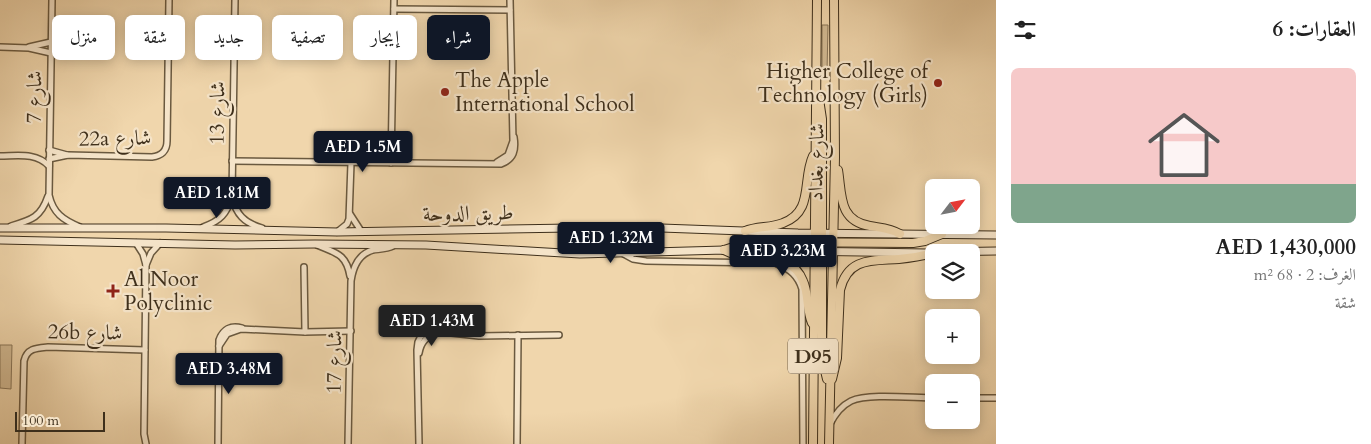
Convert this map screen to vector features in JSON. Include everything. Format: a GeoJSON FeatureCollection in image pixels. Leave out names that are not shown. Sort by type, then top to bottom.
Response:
{"type":"FeatureCollection","features":[{"type":"Feature","properties":{"kind":"main road","name":"شارع بغداد"},"geometry":{"type":"LineString","coordinates":[[813,444],[814,326],[818,247],[815,152],[817,0]]}},
{"type":"Feature","properties":{"kind":"main road","name":"شارع بغداد"},"geometry":{"type":"LineString","coordinates":[[829,444],[835,157],[834,0]]}},
{"type":"Feature","properties":{"kind":"main road"},"geometry":{"type":"LineString","coordinates":[[816,87],[822,119],[818,233]]}},
{"type":"Feature","properties":{"kind":"main road"},"geometry":{"type":"LineString","coordinates":[[745,231],[784,223],[800,212],[806,197],[808,169],[815,152]]}},
{"type":"Feature","properties":{"kind":"main road"},"geometry":{"type":"LineString","coordinates":[[835,157],[839,173],[840,197],[847,213],[864,225],[888,228],[900,234]]}},
{"type":"Feature","properties":{"kind":"main road","name":"طريق الدوحة"},"geometry":{"type":"LineString","coordinates":[[2,228],[337,232],[634,227],[818,233],[925,234]]}},
{"type":"Feature","properties":{"kind":"main road"},"geometry":{"type":"LineString","coordinates":[[724,250],[754,242],[818,247],[913,243],[925,241],[942,234]]}},
{"type":"Feature","properties":{"kind":"main road","name":"طريق الدوحة"},"geometry":{"type":"LineString","coordinates":[[942,234],[996,235]]}},
{"type":"Feature","properties":{"kind":"main road","name":"طريق الدوحة"},"geometry":{"type":"LineString","coordinates":[[0,240],[136,243],[396,244],[554,253],[724,250]]}},
{"type":"Feature","properties":{"kind":"main road"},"geometry":{"type":"LineString","coordinates":[[818,247],[822,358],[829,385]]}},
{"type":"Feature","properties":{"kind":"main road"},"geometry":{"type":"LineString","coordinates":[[832,247],[925,252]]}},
{"type":"Feature","properties":{"kind":"main road"},"geometry":{"type":"LineString","coordinates":[[724,250],[743,257],[781,261],[796,270],[804,282],[808,312],[814,326]]}},
{"type":"Feature","properties":{"kind":"main road"},"geometry":{"type":"LineString","coordinates":[[980,252],[996,251]]}},
{"type":"Feature","properties":{"kind":"main road"},"geometry":{"type":"LineString","coordinates":[[829,385],[837,358],[840,290],[848,272],[856,265],[866,261],[925,255]]}},
{"type":"Feature","properties":{"kind":"street","name":"شارع 7"},"geometry":{"type":"LineString","coordinates":[[2,228],[34,218],[43,208],[48,195],[52,0]]}},
{"type":"Feature","properties":{"kind":"street","name":"22a شارع"},"geometry":{"type":"LineString","coordinates":[[49,159],[68,155],[152,156],[163,153],[167,141],[169,0]]}},
{"type":"Feature","properties":{"kind":"street","name":"شارع 13"},"geometry":{"type":"LineString","coordinates":[[198,229],[212,224],[223,216],[232,196],[235,0]]}},
{"type":"Feature","properties":{"kind":"street"},"geometry":{"type":"LineString","coordinates":[[391,163],[394,0]]}},
{"type":"Feature","properties":{"kind":"street"},"geometry":{"type":"LineString","coordinates":[[232,161],[501,164],[512,158],[515,150],[510,0]]}},
{"type":"Feature","properties":{"kind":"street"},"geometry":{"type":"LineString","coordinates":[[394,9],[510,10]]}},
{"type":"Feature","properties":{"kind":"street"},"geometry":{"type":"LineString","coordinates":[[29,48],[51,42]]}},
{"type":"Feature","properties":{"kind":"street"},"geometry":{"type":"LineString","coordinates":[[0,47],[29,48],[51,53]]}},
{"type":"Feature","properties":{"kind":"street","name":"22a شارع"},"geometry":{"type":"LineString","coordinates":[[49,150],[68,155]]}},
{"type":"Feature","properties":{"kind":"street"},"geometry":{"type":"LineString","coordinates":[[0,156],[34,157],[41,159],[49,166]]}},
{"type":"Feature","properties":{"kind":"street"},"geometry":{"type":"LineString","coordinates":[[337,232],[346,224],[350,213],[351,162]]}},
{"type":"Feature","properties":{"kind":"street"},"geometry":{"type":"LineString","coordinates":[[48,195],[57,214],[82,228]]}},
{"type":"Feature","properties":{"kind":"street","name":"شارع 13"},"geometry":{"type":"LineString","coordinates":[[232,196],[237,211],[244,220],[269,231]]}},
{"type":"Feature","properties":{"kind":"street"},"geometry":{"type":"LineString","coordinates":[[350,213],[361,231]]}},
{"type":"Feature","properties":{"kind":"street"},"geometry":{"type":"LineString","coordinates":[[136,243],[143,254],[146,265],[144,436],[142,444]]}},
{"type":"Feature","properties":{"kind":"street"},"geometry":{"type":"LineString","coordinates":[[146,265],[151,253],[160,243]]}},
{"type":"Feature","properties":{"kind":"street","name":"شارع 17"},"geometry":{"type":"LineString","coordinates":[[315,244],[332,250],[342,257],[348,267],[351,281],[348,444]]}},
{"type":"Feature","properties":{"kind":"street","name":"شارع 17"},"geometry":{"type":"LineString","coordinates":[[351,281],[354,268],[363,255],[389,248],[396,244]]}},
{"type":"Feature","properties":{"kind":"street"},"geometry":{"type":"LineString","coordinates":[[621,253],[633,259],[646,261],[773,263],[793,273],[800,285],[802,295],[801,382],[803,444]]}},
{"type":"Feature","properties":{"kind":"street"},"geometry":{"type":"LineString","coordinates":[[304,268],[305,332]]}},
{"type":"Feature","properties":{"kind":"street"},"geometry":{"type":"LineString","coordinates":[[218,444],[219,346],[220,336],[225,330],[233,326],[244,329],[305,332],[351,331]]}},
{"type":"Feature","properties":{"kind":"street"},"geometry":{"type":"LineString","coordinates":[[419,444],[418,361],[420,348],[430,336],[444,332],[466,335],[559,335]]}},
{"type":"Feature","properties":{"kind":"street"},"geometry":{"type":"LineString","coordinates":[[517,444],[518,336]]}},
{"type":"Feature","properties":{"kind":"street","name":"26b شارع"},"geometry":{"type":"LineString","coordinates":[[22,444],[24,361],[30,350],[48,347],[145,350]]}},
{"type":"Feature","properties":{"kind":"street"},"geometry":{"type":"LineString","coordinates":[[829,427],[845,404],[860,398],[925,398]]}},
{"type":"Feature","properties":{"kind":"street"},"geometry":{"type":"LineString","coordinates":[[980,398],[996,398]]}},
{"type":"Feature","properties":{"kind":"street"},"geometry":{"type":"LineString","coordinates":[[144,436],[146,444]]}},
{"type":"Feature","properties":{"kind":"shaded area"},"geometry":{"type":"Polygon","coordinates":[[[822,25],[828,25],[827,73],[822,73],[822,25]]]}},
{"type":"Feature","properties":{"kind":"shaded area"},"geometry":{"type":"Polygon","coordinates":[[[0,345],[12,345],[11,389],[0,388],[0,345]]]}},
{"type":"Feature","properties":{"kind":"place","name":"Higher College of Technology (Girls)"},"geometry":{"type":"Point","coordinates":[938,83]}},
{"type":"Feature","properties":{"kind":"place","name":"The Apple International School"},"geometry":{"type":"Point","coordinates":[445,92]}},
{"type":"Feature","properties":{"kind":"place","name":"Al Noor Polyclinic"},"geometry":{"type":"Point","coordinates":[113,291]}}]}
